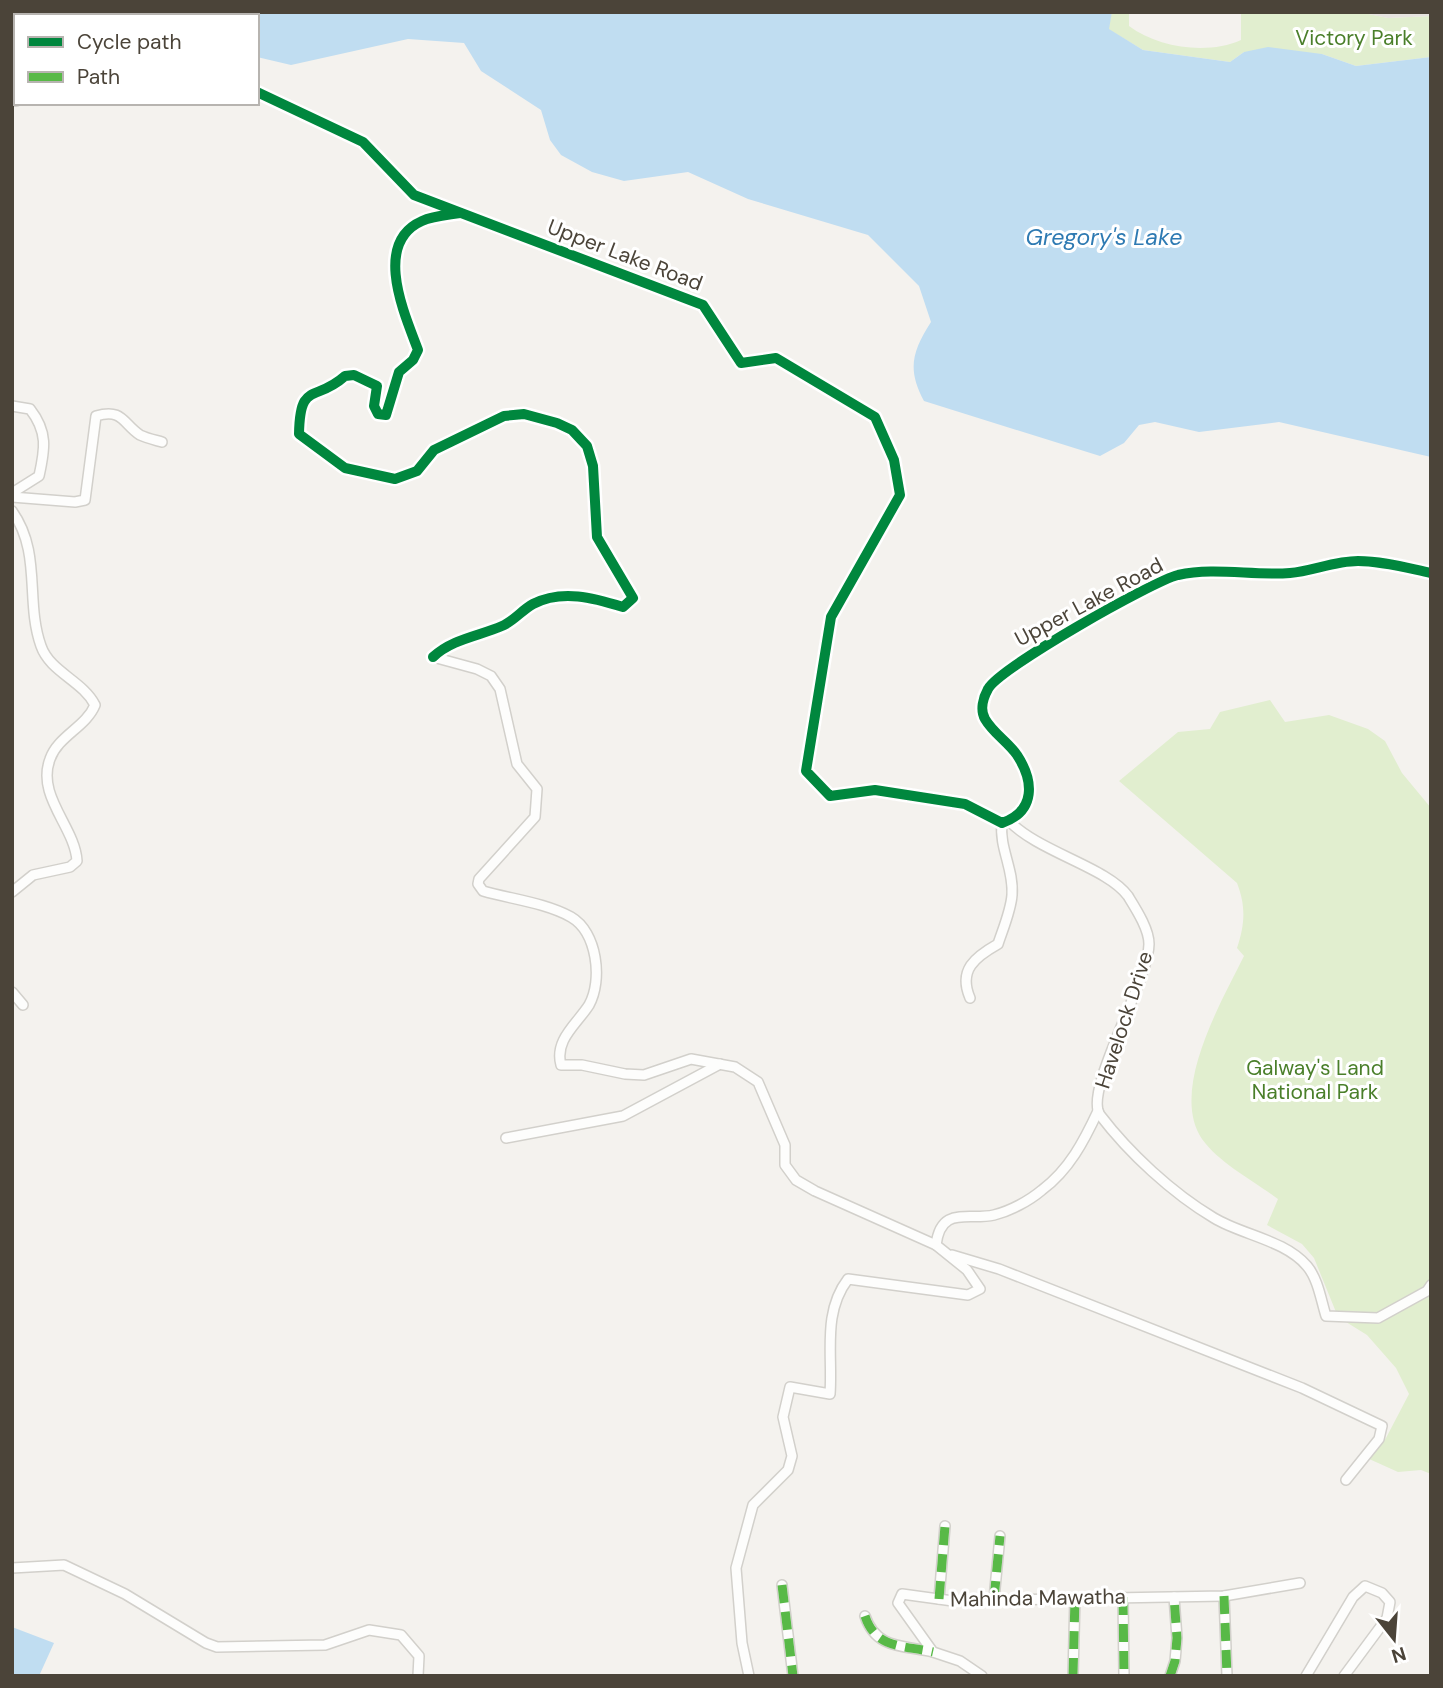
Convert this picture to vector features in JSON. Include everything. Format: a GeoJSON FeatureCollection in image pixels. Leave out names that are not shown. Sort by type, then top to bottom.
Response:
{"type":"FeatureCollection","features":[{"type":"Feature","properties":{"kind":"street"},"geometry":{"type":"LineString","coordinates":[[12,23],[12,37]]}},
{"type":"Feature","properties":{"kind":"street","name":"Upper Lake Road"},"geometry":{"type":"LineString","coordinates":[[259,93],[363,142],[414,195],[703,306],[741,363],[776,358],[875,417],[894,460],[900,495],[831,617],[806,771],[830,796],[876,790],[965,804],[1005,821],[1023,810],[1030,798],[1030,781],[1017,755],[985,719],[982,706],[989,687],[1003,672],[1045,644],[1177,575],[1223,571],[1289,573],[1357,561],[1431,573]]}},
{"type":"Feature","properties":{"kind":"street"},"geometry":{"type":"LineString","coordinates":[[460,213],[421,221],[397,247],[394,259],[402,308],[418,350],[413,360],[399,372],[386,415],[378,414],[374,406],[377,386],[354,375],[345,376],[333,387],[310,393],[303,400],[299,434],[345,468],[396,479],[417,471],[434,450],[504,416],[524,414],[557,423],[572,430],[587,446],[593,466],[597,537],[633,598],[623,607],[592,597],[561,596],[534,604],[506,625],[444,647],[433,657],[477,668],[491,676],[500,689],[517,764],[537,789],[535,817],[479,879],[478,884],[483,891],[558,911],[575,919],[594,948],[597,964],[590,1003],[567,1031],[558,1056],[561,1065],[582,1065],[644,1075],[691,1059],[735,1066],[758,1082],[785,1145],[785,1165],[796,1180],[950,1254],[999,1269],[1289,1383],[1382,1426],[1379,1439],[1346,1480]]}},
{"type":"Feature","properties":{"kind":"street"},"geometry":{"type":"LineString","coordinates":[[12,406],[30,409],[41,424],[45,453],[39,476],[12,495]]}},
{"type":"Feature","properties":{"kind":"street"},"geometry":{"type":"LineString","coordinates":[[12,495],[75,502],[85,500],[96,416],[106,413],[125,418],[139,434],[162,442]]}},
{"type":"Feature","properties":{"kind":"street"},"geometry":{"type":"LineString","coordinates":[[12,511],[28,541],[33,571],[36,628],[42,650],[58,668],[88,691],[95,705],[92,713],[58,745],[50,760],[51,798],[76,850],[77,862],[70,867],[33,875],[12,892]]}},
{"type":"Feature","properties":{"kind":"street"},"geometry":{"type":"LineString","coordinates":[[970,998],[964,983],[967,972],[983,953],[998,944],[1012,895],[1007,863],[1000,842],[1005,821]]}},
{"type":"Feature","properties":{"kind":"street","name":"Havelock Drive"},"geometry":{"type":"LineString","coordinates":[[1005,821],[1022,835],[1117,884],[1141,920],[1149,943],[1145,966],[1103,1074],[1098,1111],[1124,1143],[1181,1195],[1214,1219],[1291,1252],[1307,1266],[1326,1316],[1378,1318],[1427,1291],[1431,1285]]}},
{"type":"Feature","properties":{"kind":"street"},"geometry":{"type":"LineString","coordinates":[[12,992],[23,1005],[12,1003]]}},
{"type":"Feature","properties":{"kind":"street"},"geometry":{"type":"LineString","coordinates":[[506,1138],[623,1116],[720,1064]]}},
{"type":"Feature","properties":{"kind":"street"},"geometry":{"type":"LineString","coordinates":[[936,1245],[944,1222],[954,1216],[993,1216],[1042,1191],[1063,1171],[1079,1149],[1098,1111]]}},
{"type":"Feature","properties":{"kind":"street"},"geometry":{"type":"LineString","coordinates":[[750,1676],[742,1643],[736,1568],[753,1505],[788,1470],[792,1456],[783,1417],[790,1387],[830,1394],[831,1323],[842,1287],[848,1279],[968,1295],[980,1289],[950,1254]]}},
{"type":"Feature","properties":{"kind":"street"},"geometry":{"type":"LineString","coordinates":[[939,1599],[945,1526]]}},
{"type":"Feature","properties":{"kind":"street"},"geometry":{"type":"LineString","coordinates":[[994,1599],[1000,1536]]}},
{"type":"Feature","properties":{"kind":"street"},"geometry":{"type":"LineString","coordinates":[[12,1568],[64,1564],[125,1594],[217,1647],[325,1645],[369,1630],[390,1632],[408,1640],[419,1656],[418,1676]]}},
{"type":"Feature","properties":{"kind":"street","name":"Mahinda Mawatha"},"geometry":{"type":"LineString","coordinates":[[933,1652],[898,1603],[902,1594],[939,1599],[1224,1596],[1300,1583]]}},
{"type":"Feature","properties":{"kind":"street"},"geometry":{"type":"LineString","coordinates":[[782,1585],[793,1676]]}},
{"type":"Feature","properties":{"kind":"street"},"geometry":{"type":"LineString","coordinates":[[1306,1676],[1353,1597],[1365,1586],[1382,1593],[1390,1602],[1387,1618],[1344,1676]]}},
{"type":"Feature","properties":{"kind":"street"},"geometry":{"type":"LineString","coordinates":[[1224,1596],[1227,1676]]}},
{"type":"Feature","properties":{"kind":"street"},"geometry":{"type":"LineString","coordinates":[[1073,1676],[1074,1597]]}},
{"type":"Feature","properties":{"kind":"street"},"geometry":{"type":"LineString","coordinates":[[1123,1597],[1124,1676]]}},
{"type":"Feature","properties":{"kind":"street"},"geometry":{"type":"LineString","coordinates":[[1170,1676],[1175,1661],[1177,1638],[1174,1597]]}},
{"type":"Feature","properties":{"kind":"street"},"geometry":{"type":"LineString","coordinates":[[865,1616],[871,1634],[881,1641],[960,1661],[982,1676]]}},
{"type":"Feature","properties":{"kind":"green space","name":"Victory Park"},"geometry":{"type":"Polygon","coordinates":[[[1112,12],[1129,12],[1129,26],[1154,40],[1199,48],[1228,45],[1241,40],[1241,12],[1359,12],[1388,18],[1431,16],[1431,57],[1356,66],[1322,54],[1244,52],[1230,62],[1143,50],[1108,29],[1112,12]]]}},
{"type":"Feature","properties":{"kind":"green space","name":"Galway's Land National Park"},"geometry":{"type":"Polygon","coordinates":[[[1270,700],[1285,722],[1329,715],[1368,729],[1385,741],[1402,773],[1431,808],[1431,1474],[1421,1470],[1398,1472],[1367,1458],[1386,1438],[1409,1394],[1396,1368],[1367,1335],[1338,1317],[1314,1258],[1302,1244],[1267,1225],[1278,1199],[1227,1164],[1202,1139],[1193,1119],[1195,1071],[1212,1021],[1244,956],[1237,948],[1243,923],[1242,899],[1237,883],[1119,781],[1178,732],[1210,729],[1220,712],[1270,700]]]}},
{"type":"Feature","properties":{"kind":"shaded area"},"geometry":{"type":"Polygon","coordinates":[[[1359,12],[1431,12],[1431,16],[1388,18],[1359,12]]]}},
{"type":"Feature","properties":{"kind":"water","name":"Gregory's Lake"},"geometry":{"type":"Polygon","coordinates":[[[62,12],[1112,12],[1109,29],[1143,50],[1230,62],[1244,52],[1268,47],[1322,54],[1356,66],[1431,57],[1431,457],[1279,422],[1199,432],[1155,422],[1139,425],[1124,443],[1100,456],[924,401],[915,379],[914,361],[931,322],[919,286],[868,235],[748,199],[688,172],[624,181],[592,172],[561,155],[550,140],[541,110],[481,71],[464,43],[408,39],[291,65],[259,57],[259,14],[62,12]]]}},
{"type":"Feature","properties":{"kind":"water"},"geometry":{"type":"Polygon","coordinates":[[[12,1627],[54,1643],[39,1676],[12,1676],[12,1627]]]}},
{"type":"Feature","properties":{"kind":"marked path"},"geometry":{"type":"LineString","coordinates":[[939,1599],[945,1526]]}},
{"type":"Feature","properties":{"kind":"marked path"},"geometry":{"type":"LineString","coordinates":[[994,1599],[1000,1536]]}},
{"type":"Feature","properties":{"kind":"marked path"},"geometry":{"type":"LineString","coordinates":[[782,1585],[793,1676]]}},
{"type":"Feature","properties":{"kind":"marked path"},"geometry":{"type":"LineString","coordinates":[[1224,1596],[1227,1676]]}},
{"type":"Feature","properties":{"kind":"marked path"},"geometry":{"type":"LineString","coordinates":[[1073,1676],[1075,1597]]}},
{"type":"Feature","properties":{"kind":"marked path"},"geometry":{"type":"LineString","coordinates":[[1123,1597],[1124,1676]]}},
{"type":"Feature","properties":{"kind":"marked path"},"geometry":{"type":"LineString","coordinates":[[1170,1676],[1175,1661],[1177,1638],[1174,1597]]}},
{"type":"Feature","properties":{"kind":"marked path"},"geometry":{"type":"LineString","coordinates":[[865,1616],[870,1627],[883,1640],[933,1652]]}},
{"type":"Feature","properties":{"kind":"cycle path"},"geometry":{"type":"LineString","coordinates":[[259,93],[363,142],[414,195],[703,305],[741,363],[776,358],[875,417],[894,460],[900,495],[831,617],[806,771],[830,796],[875,790],[965,804],[1002,823],[1013,818],[1026,803],[1029,785],[1017,755],[992,729],[983,715],[988,689],[998,678],[1046,645],[1139,592],[1178,575],[1206,572],[1290,573],[1358,561],[1385,563],[1431,573]]}},
{"type":"Feature","properties":{"kind":"cycle path"},"geometry":{"type":"LineString","coordinates":[[433,657],[457,642],[506,624],[529,606],[544,599],[578,596],[623,607],[633,598],[597,537],[593,466],[587,446],[572,430],[524,414],[504,416],[434,450],[417,471],[395,479],[345,468],[299,434],[302,406],[306,399],[345,376],[354,375],[377,386],[374,406],[378,414],[386,415],[399,372],[413,360],[418,350],[396,281],[398,246],[407,231],[422,221],[460,213]]}}]}
